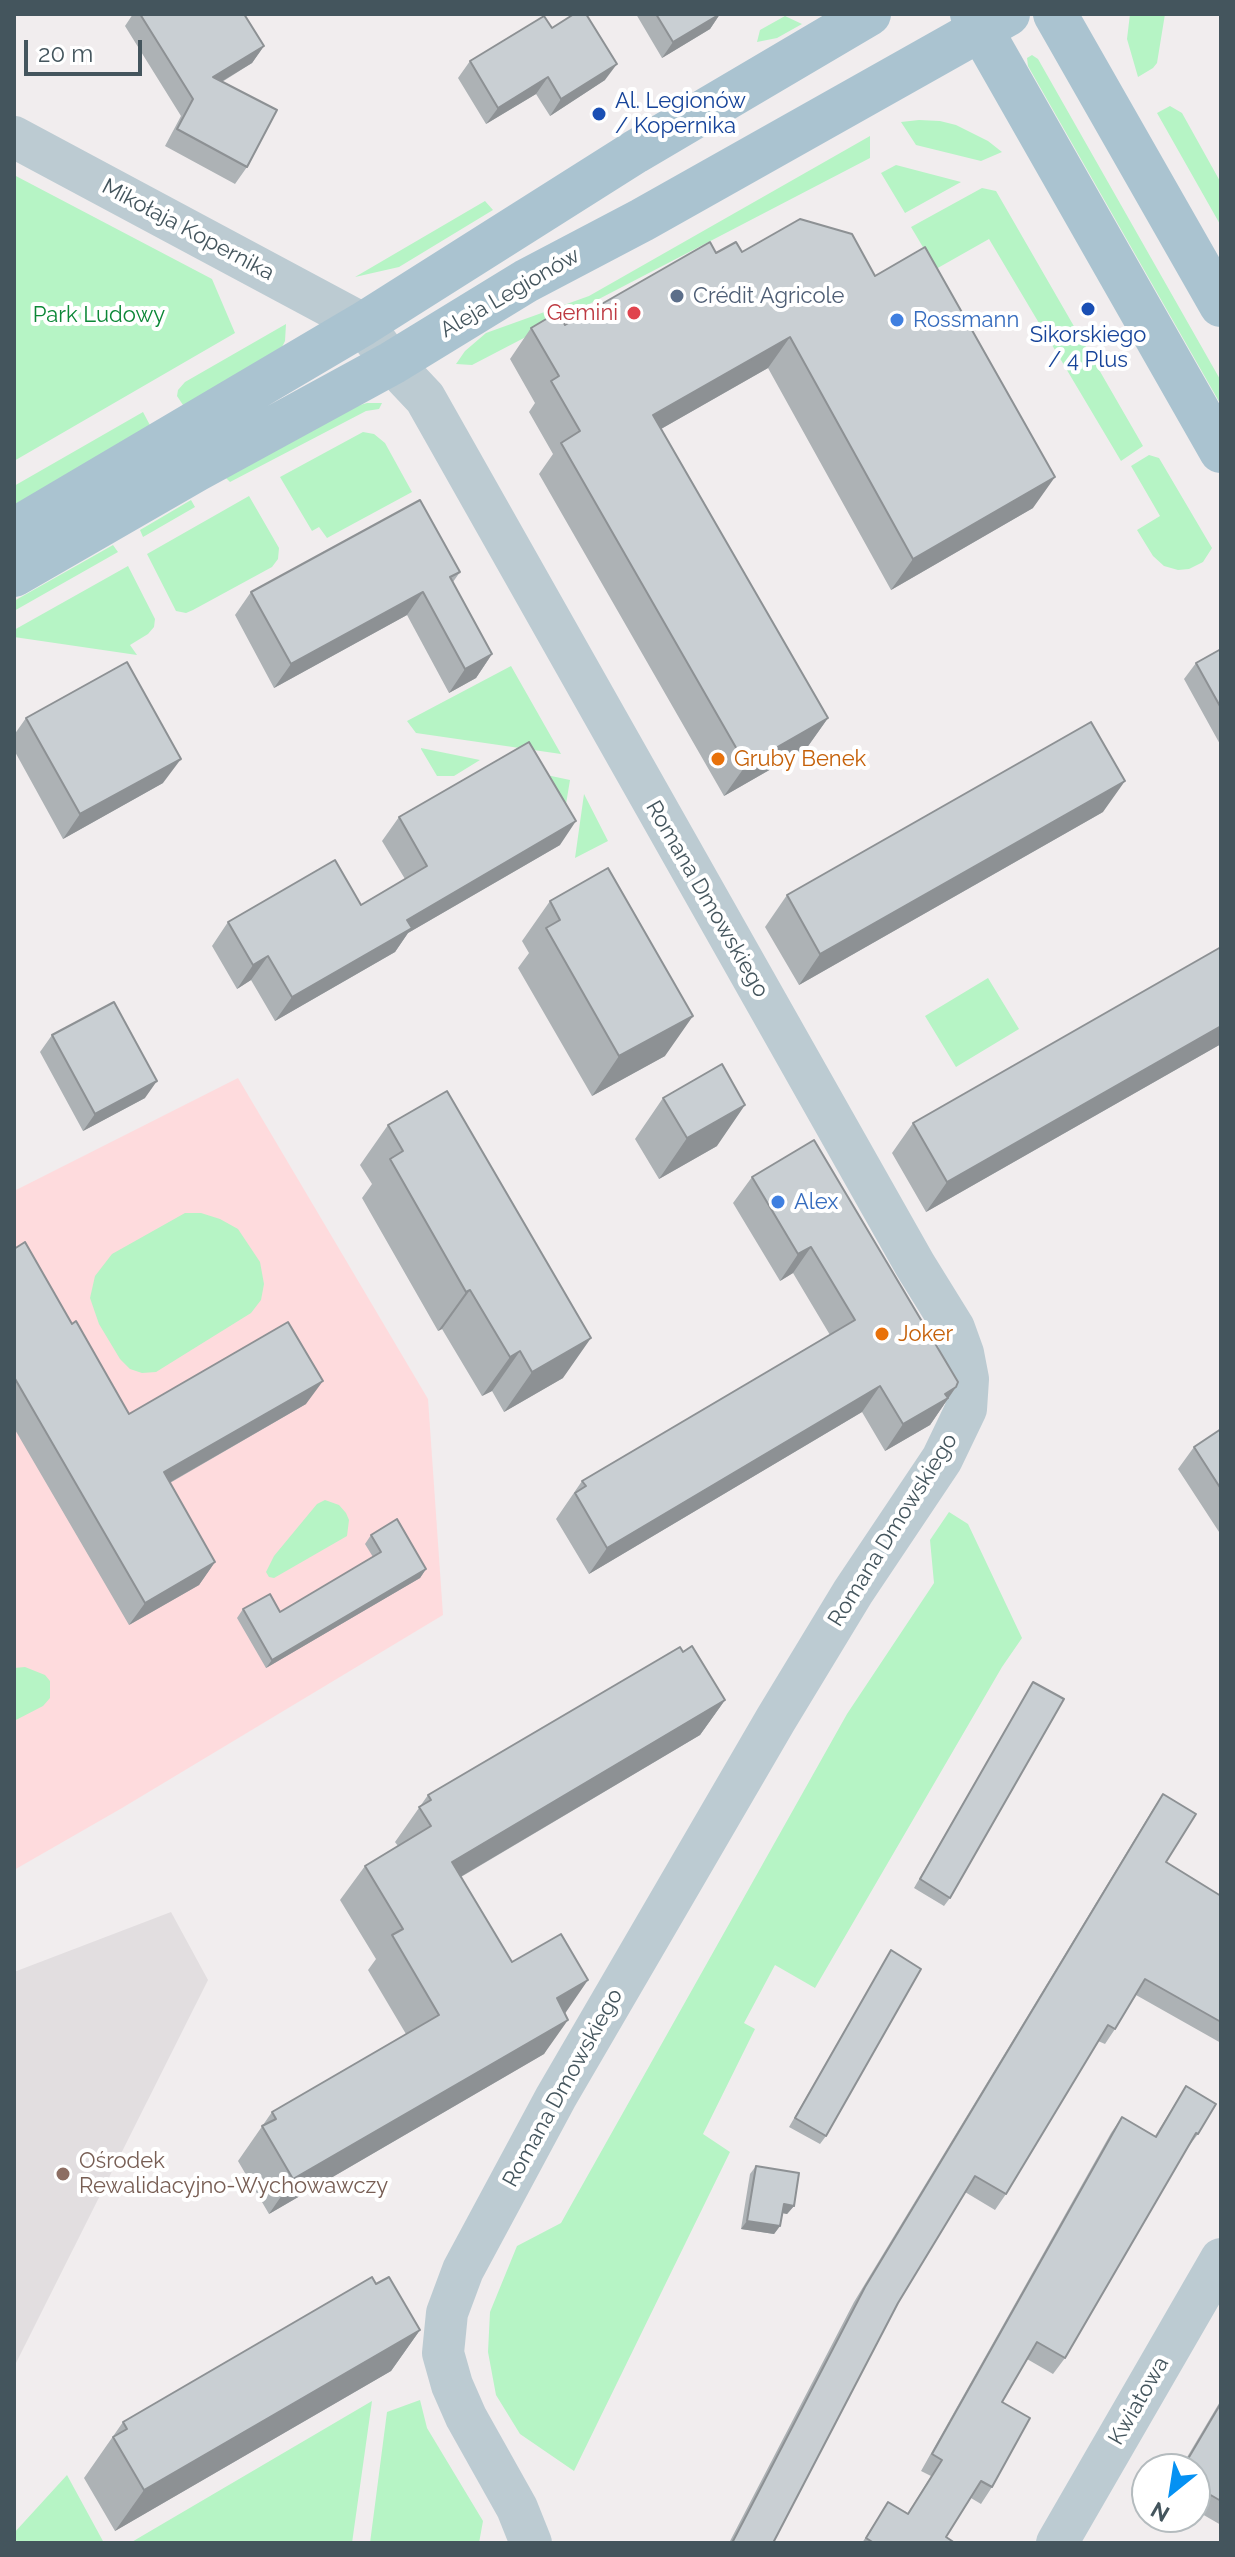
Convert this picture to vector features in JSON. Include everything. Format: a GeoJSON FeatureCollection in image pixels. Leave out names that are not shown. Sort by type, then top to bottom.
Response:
{"type":"FeatureCollection","features":[{"type":"Feature","properties":{"kind":"main road"},"geometry":{"type":"LineString","coordinates":[[14,530],[363,324],[635,152],[869,14]]}},
{"type":"Feature","properties":{"kind":"main road"},"geometry":{"type":"LineString","coordinates":[[1055,14],[1221,305]]}},
{"type":"Feature","properties":{"kind":"main road"},"geometry":{"type":"LineString","coordinates":[[987,19],[1221,451]]}},
{"type":"Feature","properties":{"kind":"main road","name":"Aleja Legionów"},"geometry":{"type":"LineString","coordinates":[[14,575],[196,470],[392,363],[526,281],[642,220],[987,19]]}},
{"type":"Feature","properties":{"kind":"street","name":"Mikołaja Kopernika"},"geometry":{"type":"LineString","coordinates":[[14,137],[363,324]]}},
{"type":"Feature","properties":{"kind":"street","name":"Romana Dmowskiego"},"geometry":{"type":"LineString","coordinates":[[363,324],[392,363],[425,398],[915,1265],[954,1328],[968,1379],[966,1409],[942,1459],[840,1613],[768,1733],[556,2097],[463,2270],[447,2313],[443,2353],[466,2417],[517,2508],[531,2543]]}},
{"type":"Feature","properties":{"kind":"street","name":"Kwiatowa"},"geometry":{"type":"LineString","coordinates":[[1057,2543],[1221,2259]]}},
{"type":"Feature","properties":{"kind":"shaded area"},"geometry":{"type":"Polygon","coordinates":[[[238,1078],[428,1399],[443,1615],[14,1870],[14,1191],[238,1078]]]}},
{"type":"Feature","properties":{"kind":"shaded area","name":"Ośrodek Rewalidacyjno-Wychowawczy"},"geometry":{"type":"Polygon","coordinates":[[[171,1912],[208,1980],[14,2367],[14,1972],[171,1912]]]}},
{"type":"Feature","properties":{"kind":"green space"},"geometry":{"type":"Polygon","coordinates":[[[1130,14],[1165,14],[1157,63],[1138,77],[1127,39],[1130,14]]]}},
{"type":"Feature","properties":{"kind":"green space"},"geometry":{"type":"Polygon","coordinates":[[[785,16],[802,24],[777,38],[757,42],[760,30],[785,16]]]}},
{"type":"Feature","properties":{"kind":"green space"},"geometry":{"type":"Polygon","coordinates":[[[1032,55],[1038,59],[1221,381],[1221,405],[1028,66],[1027,58],[1032,55]]]}},
{"type":"Feature","properties":{"kind":"green space"},"geometry":{"type":"Polygon","coordinates":[[[1170,106],[1182,113],[1221,183],[1221,226],[1157,113],[1170,106]]]}},
{"type":"Feature","properties":{"kind":"green space"},"geometry":{"type":"Polygon","coordinates":[[[919,120],[956,125],[1002,152],[981,161],[916,145],[901,122],[919,120]]]}},
{"type":"Feature","properties":{"kind":"green space"},"geometry":{"type":"Polygon","coordinates":[[[870,136],[870,158],[472,365],[456,364],[465,351],[486,333],[589,296],[870,136]]]}},
{"type":"Feature","properties":{"kind":"green space"},"geometry":{"type":"Polygon","coordinates":[[[896,165],[961,182],[905,213],[881,173],[896,165]]]}},
{"type":"Feature","properties":{"kind":"green space","name":"Park Ludowy"},"geometry":{"type":"Polygon","coordinates":[[[14,175],[212,279],[235,333],[14,461],[14,175]]]}},
{"type":"Feature","properties":{"kind":"green space"},"geometry":{"type":"Polygon","coordinates":[[[982,188],[996,191],[1143,446],[1121,461],[989,239],[936,269],[911,227],[982,188]]]}},
{"type":"Feature","properties":{"kind":"green space"},"geometry":{"type":"Polygon","coordinates":[[[485,201],[493,210],[399,267],[355,277],[485,201]]]}},
{"type":"Feature","properties":{"kind":"green space"},"geometry":{"type":"Polygon","coordinates":[[[286,324],[285,341],[280,351],[187,411],[177,396],[185,382],[286,324]]]}},
{"type":"Feature","properties":{"kind":"green space"},"geometry":{"type":"Polygon","coordinates":[[[367,403],[382,403],[379,409],[366,411],[230,482],[226,478],[347,409],[367,403]]]}},
{"type":"Feature","properties":{"kind":"green space"},"geometry":{"type":"Polygon","coordinates":[[[143,412],[153,431],[14,512],[14,486],[143,412]]]}},
{"type":"Feature","properties":{"kind":"green space"},"geometry":{"type":"Polygon","coordinates":[[[363,432],[374,434],[385,443],[412,492],[327,538],[319,527],[312,531],[280,477],[363,432]]]}},
{"type":"Feature","properties":{"kind":"green space"},"geometry":{"type":"Polygon","coordinates":[[[1149,455],[1159,458],[1212,548],[1203,562],[1189,569],[1164,566],[1153,556],[1137,530],[1160,516],[1131,466],[1149,455]]]}},
{"type":"Feature","properties":{"kind":"green space"},"geometry":{"type":"Polygon","coordinates":[[[249,496],[279,548],[278,559],[272,567],[193,610],[186,613],[176,611],[147,554],[249,496]]]}},
{"type":"Feature","properties":{"kind":"green space"},"geometry":{"type":"Polygon","coordinates":[[[191,500],[195,507],[143,537],[140,530],[191,500]]]}},
{"type":"Feature","properties":{"kind":"green space"},"geometry":{"type":"Polygon","coordinates":[[[113,545],[118,552],[14,611],[14,601],[113,545]]]}},
{"type":"Feature","properties":{"kind":"green space"},"geometry":{"type":"Polygon","coordinates":[[[128,566],[155,619],[154,627],[148,634],[130,645],[137,655],[14,637],[14,630],[128,566]]]}},
{"type":"Feature","properties":{"kind":"green space"},"geometry":{"type":"Polygon","coordinates":[[[511,666],[561,754],[416,733],[407,721],[511,666]]]}},
{"type":"Feature","properties":{"kind":"green space"},"geometry":{"type":"Polygon","coordinates":[[[421,748],[480,760],[454,776],[437,776],[421,748]]]}},
{"type":"Feature","properties":{"kind":"green space"},"geometry":{"type":"Polygon","coordinates":[[[523,770],[570,780],[561,834],[523,770]]]}},
{"type":"Feature","properties":{"kind":"green space"},"geometry":{"type":"Polygon","coordinates":[[[584,794],[608,841],[575,858],[584,794]]]}},
{"type":"Feature","properties":{"kind":"green space"},"geometry":{"type":"Polygon","coordinates":[[[988,978],[1019,1029],[956,1067],[925,1016],[988,978]]]}},
{"type":"Feature","properties":{"kind":"green space"},"geometry":{"type":"Polygon","coordinates":[[[185,1213],[201,1213],[238,1229],[260,1262],[264,1284],[261,1300],[251,1313],[156,1372],[142,1373],[130,1369],[120,1359],[99,1324],[90,1298],[95,1276],[112,1254],[185,1213]]]}},
{"type":"Feature","properties":{"kind":"green space"},"geometry":{"type":"Polygon","coordinates":[[[325,1500],[339,1505],[346,1513],[349,1520],[347,1536],[274,1578],[269,1577],[266,1572],[274,1556],[317,1504],[325,1500]]]}},
{"type":"Feature","properties":{"kind":"green space"},"geometry":{"type":"Polygon","coordinates":[[[949,1512],[968,1524],[1022,1638],[1002,1667],[815,1988],[775,1965],[744,2023],[755,2029],[703,2134],[730,2152],[574,2471],[520,2434],[496,2395],[488,2352],[490,2312],[517,2246],[561,2223],[847,1714],[934,1583],[930,1540],[949,1512]]]}},
{"type":"Feature","properties":{"kind":"green space"},"geometry":{"type":"Polygon","coordinates":[[[25,1667],[45,1675],[50,1681],[50,1698],[43,1706],[14,1721],[14,1668],[25,1667]]]}},
{"type":"Feature","properties":{"kind":"green space"},"geometry":{"type":"Polygon","coordinates":[[[420,2400],[427,2428],[483,2521],[479,2543],[370,2543],[387,2412],[420,2400]]]}},
{"type":"Feature","properties":{"kind":"green space"},"geometry":{"type":"Polygon","coordinates":[[[372,2401],[352,2543],[130,2543],[372,2401]]]}},
{"type":"Feature","properties":{"kind":"green space"},"geometry":{"type":"Polygon","coordinates":[[[67,2475],[104,2543],[14,2543],[14,2533],[67,2475]]]}},
{"type":"Feature","properties":{"kind":"building"},"geometry":{"type":"Polygon","coordinates":[[[140,14],[244,14],[264,46],[213,77],[277,110],[247,167],[177,129],[193,99],[140,14]]]}},
{"type":"Feature","properties":{"kind":"building"},"geometry":{"type":"Polygon","coordinates":[[[574,14],[586,14],[617,64],[561,99],[548,77],[498,108],[470,61],[544,16],[552,28],[574,14]]]}},
{"type":"Feature","properties":{"kind":"building"},"geometry":{"type":"Polygon","coordinates":[[[656,14],[720,14],[673,42],[656,14]]]}},
{"type":"Feature","properties":{"kind":"building"},"geometry":{"type":"Polygon","coordinates":[[[800,219],[852,234],[875,276],[925,247],[1055,477],[913,559],[790,337],[653,415],[828,718],[746,765],[561,443],[580,431],[551,381],[559,376],[531,328],[558,312],[565,325],[710,242],[716,253],[736,242],[742,252],[800,219]]]}},
{"type":"Feature","properties":{"kind":"building"},"geometry":{"type":"Polygon","coordinates":[[[420,500],[460,572],[450,577],[492,654],[465,669],[423,592],[291,664],[251,592],[420,500]]]}},
{"type":"Feature","properties":{"kind":"building"},"geometry":{"type":"Polygon","coordinates":[[[1221,649],[1221,708],[1196,663],[1221,649]]]}},
{"type":"Feature","properties":{"kind":"building"},"geometry":{"type":"Polygon","coordinates":[[[127,662],[181,759],[80,814],[26,718],[127,662]]]}},
{"type":"Feature","properties":{"kind":"building"},"geometry":{"type":"Polygon","coordinates":[[[1091,722],[1125,781],[820,954],[787,895],[1091,722]]]}},
{"type":"Feature","properties":{"kind":"building"},"geometry":{"type":"Polygon","coordinates":[[[529,742],[576,821],[407,920],[412,928],[292,997],[268,956],[253,965],[228,922],[335,860],[361,905],[427,866],[399,817],[529,742]]]}},
{"type":"Feature","properties":{"kind":"building"},"geometry":{"type":"Polygon","coordinates":[[[608,868],[693,1016],[619,1056],[546,928],[560,920],[550,901],[608,868]]]}},
{"type":"Feature","properties":{"kind":"building"},"geometry":{"type":"Polygon","coordinates":[[[1221,947],[1221,1026],[947,1182],[913,1123],[1221,947]]]}},
{"type":"Feature","properties":{"kind":"building"},"geometry":{"type":"Polygon","coordinates":[[[114,1002],[157,1081],[95,1114],[52,1035],[114,1002]]]}},
{"type":"Feature","properties":{"kind":"building"},"geometry":{"type":"Polygon","coordinates":[[[722,1064],[745,1105],[687,1138],[663,1098],[722,1064]]]}},
{"type":"Feature","properties":{"kind":"building"},"geometry":{"type":"Polygon","coordinates":[[[447,1091],[591,1338],[532,1372],[520,1351],[510,1357],[470,1290],[466,1292],[390,1159],[403,1151],[388,1125],[447,1091]]]}},
{"type":"Feature","properties":{"kind":"building"},"geometry":{"type":"Polygon","coordinates":[[[814,1140],[958,1382],[956,1387],[945,1394],[948,1398],[903,1424],[880,1386],[607,1548],[575,1493],[586,1486],[582,1481],[855,1320],[811,1247],[798,1254],[752,1177],[814,1140]]]}},
{"type":"Feature","properties":{"kind":"building"},"geometry":{"type":"Polygon","coordinates":[[[25,1242],[72,1324],[76,1321],[129,1414],[288,1322],[323,1381],[164,1472],[215,1562],[145,1603],[14,1377],[14,1249],[25,1242]]]}},
{"type":"Feature","properties":{"kind":"building"},"geometry":{"type":"Polygon","coordinates":[[[1221,1429],[1221,1489],[1194,1447],[1221,1429]]]}},
{"type":"Feature","properties":{"kind":"building"},"geometry":{"type":"Polygon","coordinates":[[[397,1519],[426,1569],[272,1660],[243,1609],[270,1594],[280,1612],[381,1552],[371,1535],[397,1519]]]}},
{"type":"Feature","properties":{"kind":"building"},"geometry":{"type":"Polygon","coordinates":[[[692,1646],[725,1700],[452,1862],[512,1962],[561,1934],[588,1980],[557,1998],[568,2020],[293,2179],[262,2126],[276,2119],[272,2112],[439,2015],[392,1935],[403,1929],[365,1866],[431,1826],[419,1807],[431,1800],[428,1795],[680,1647],[683,1652],[692,1646]]]}},
{"type":"Feature","properties":{"kind":"building"},"geometry":{"type":"Polygon","coordinates":[[[1033,1682],[1064,1699],[950,1898],[920,1879],[1033,1682]]]}},
{"type":"Feature","properties":{"kind":"building"},"geometry":{"type":"Polygon","coordinates":[[[1163,1794],[1196,1814],[1166,1862],[1221,1896],[1221,2022],[1145,1979],[1115,2029],[1108,2025],[1006,2194],[975,2176],[898,2303],[773,2543],[732,2543],[865,2287],[1163,1794]]]}},
{"type":"Feature","properties":{"kind":"building"},"geometry":{"type":"Polygon","coordinates":[[[891,1950],[921,1969],[826,2136],[795,2118],[891,1950]]]}},
{"type":"Feature","properties":{"kind":"building"},"geometry":{"type":"Polygon","coordinates":[[[1186,2086],[1216,2104],[1065,2358],[1037,2342],[1002,2402],[1030,2418],[992,2487],[981,2481],[946,2537],[955,2543],[874,2543],[866,2538],[888,2502],[908,2514],[942,2460],[932,2454],[1122,2117],[1156,2137],[1186,2086]]]}},
{"type":"Feature","properties":{"kind":"building"},"geometry":{"type":"Polygon","coordinates":[[[756,2166],[799,2173],[794,2206],[784,2204],[780,2226],[747,2221],[756,2166]]]}},
{"type":"Feature","properties":{"kind":"building"},"geometry":{"type":"Polygon","coordinates":[[[372,2277],[376,2284],[389,2277],[420,2330],[144,2490],[113,2437],[127,2429],[123,2422],[372,2277]]]}},
{"type":"Feature","properties":{"kind":"building"},"geometry":{"type":"Polygon","coordinates":[[[1221,2403],[1221,2501],[1211,2495],[1211,2453],[1191,2453],[1221,2403]]]}},
{"type":"Feature","properties":{"kind":"place","name":"Al. Legionów / Kopernika"},"geometry":{"type":"Point","coordinates":[599,114]}},
{"type":"Feature","properties":{"kind":"place","name":"Crédit Agricole"},"geometry":{"type":"Point","coordinates":[677,296]}},
{"type":"Feature","properties":{"kind":"place","name":"Sikorskiego / 4 Plus"},"geometry":{"type":"Point","coordinates":[1088,309]}},
{"type":"Feature","properties":{"kind":"place","name":"Gemini"},"geometry":{"type":"Point","coordinates":[634,313]}},
{"type":"Feature","properties":{"kind":"place","name":"Rossmann"},"geometry":{"type":"Point","coordinates":[897,320]}},
{"type":"Feature","properties":{"kind":"place","name":"Gruby Benek"},"geometry":{"type":"Point","coordinates":[718,759]}},
{"type":"Feature","properties":{"kind":"place","name":"Alex"},"geometry":{"type":"Point","coordinates":[778,1202]}},
{"type":"Feature","properties":{"kind":"place","name":"Joker"},"geometry":{"type":"Point","coordinates":[882,1334]}},
{"type":"Feature","properties":{"kind":"place","name":"Ośrodek Rewalidacyjno-Wychowawczy"},"geometry":{"type":"Point","coordinates":[63,2174]}}]}
